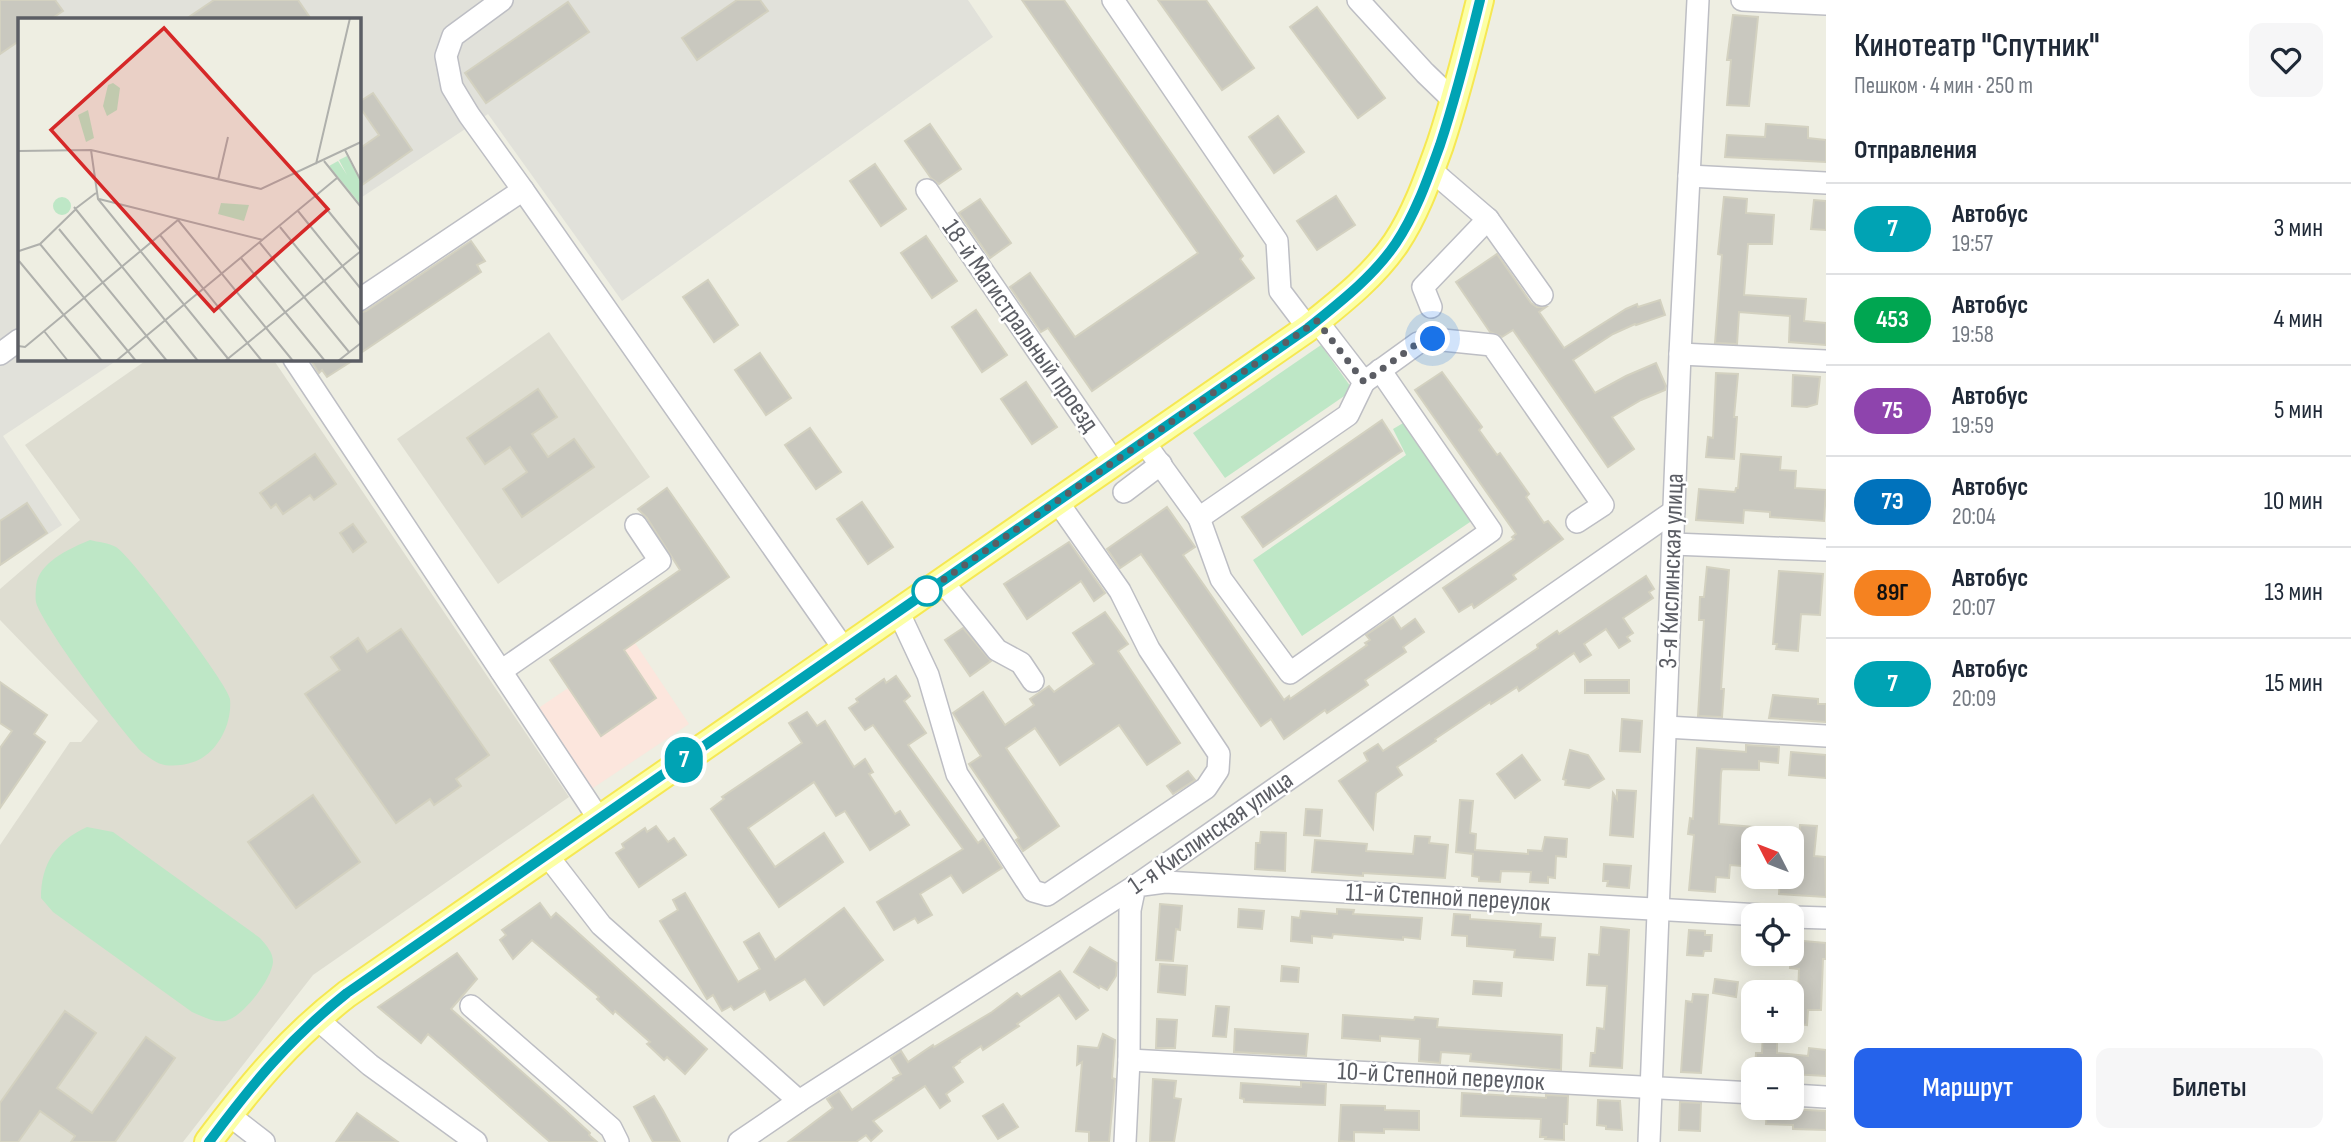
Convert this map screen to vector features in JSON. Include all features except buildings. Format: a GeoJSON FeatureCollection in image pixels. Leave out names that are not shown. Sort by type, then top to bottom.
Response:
{"type":"FeatureCollection","features":[{"type":"Feature","properties":{"kind":"main road"},"geometry":{"type":"LineString","coordinates":[[208,1142],[273,1061],[316,1018],[347,993],[1312,325],[1378,266],[1396,243],[1414,212],[1431,170],[1454,101],[1480,0]]}},
{"type":"Feature","properties":{"kind":"street"},"geometry":{"type":"LineString","coordinates":[[502,0],[453,36],[446,56],[452,87],[844,649]]}},
{"type":"Feature","properties":{"kind":"street"},"geometry":{"type":"LineString","coordinates":[[1113,0],[1277,241],[1280,291],[1312,325],[1372,376],[1491,531],[1290,673],[1221,579],[1199,518],[1144,442]]}},
{"type":"Feature","properties":{"kind":"street"},"geometry":{"type":"LineString","coordinates":[[1358,0],[1424,73],[1454,101]]}},
{"type":"Feature","properties":{"kind":"street","name":"3-я Кислинская улица"},"geometry":{"type":"LineString","coordinates":[[1649,1142],[1680,354],[1698,0]]}},
{"type":"Feature","properties":{"kind":"street"},"geometry":{"type":"LineString","coordinates":[[1742,0],[1826,4]]}},
{"type":"Feature","properties":{"kind":"street"},"geometry":{"type":"LineString","coordinates":[[1431,170],[1488,219],[1542,295]]}},
{"type":"Feature","properties":{"kind":"street"},"geometry":{"type":"LineString","coordinates":[[1689,176],[1826,183]]}},
{"type":"Feature","properties":{"kind":"street"},"geometry":{"type":"LineString","coordinates":[[360,299],[523,190]]}},
{"type":"Feature","properties":{"kind":"street","name":"18-й Магистральный проезд"},"geometry":{"type":"LineString","coordinates":[[927,190],[1114,462]]}},
{"type":"Feature","properties":{"kind":"street"},"geometry":{"type":"LineString","coordinates":[[1431,307],[1423,286],[1488,219]]}},
{"type":"Feature","properties":{"kind":"street"},"geometry":{"type":"LineString","coordinates":[[1199,518],[1348,415],[1372,376],[1418,343],[1433,339],[1492,345],[1603,505],[1577,522]]}},
{"type":"Feature","properties":{"kind":"street"},"geometry":{"type":"LineString","coordinates":[[0,354],[18,341]]}},
{"type":"Feature","properties":{"kind":"street"},"geometry":{"type":"LineString","coordinates":[[1680,354],[1826,360]]}},
{"type":"Feature","properties":{"kind":"street"},"geometry":{"type":"LineString","coordinates":[[295,360],[599,820]]}},
{"type":"Feature","properties":{"kind":"street"},"geometry":{"type":"LineString","coordinates":[[1124,492],[1161,464]]}},
{"type":"Feature","properties":{"kind":"street"},"geometry":{"type":"LineString","coordinates":[[898,611],[928,675],[957,774],[1033,891],[1047,895],[1206,788],[1218,770],[1219,754],[1149,649],[1120,591],[1057,501]]}},
{"type":"Feature","properties":{"kind":"street","name":"1-я Кислинская улица"},"geometry":{"type":"LineString","coordinates":[[740,1142],[799,1101],[1135,886],[1674,511]]}},
{"type":"Feature","properties":{"kind":"street"},"geometry":{"type":"LineString","coordinates":[[501,671],[660,561],[636,524]]}},
{"type":"Feature","properties":{"kind":"street"},"geometry":{"type":"LineString","coordinates":[[1673,544],[1826,550]]}},
{"type":"Feature","properties":{"kind":"street"},"geometry":{"type":"LineString","coordinates":[[942,580],[997,650],[1021,663],[1033,681]]}},
{"type":"Feature","properties":{"kind":"street"},"geometry":{"type":"LineString","coordinates":[[1666,727],[1826,736]]}},
{"type":"Feature","properties":{"kind":"street"},"geometry":{"type":"LineString","coordinates":[[547,855],[601,925],[799,1101]]}},
{"type":"Feature","properties":{"kind":"street","name":"11-й Степной переулок"},"geometry":{"type":"LineString","coordinates":[[1135,886],[1165,882],[1741,914]]}},
{"type":"Feature","properties":{"kind":"street"},"geometry":{"type":"LineString","coordinates":[[1125,1142],[1129,1060],[1130,910],[1135,886]]}},
{"type":"Feature","properties":{"kind":"street"},"geometry":{"type":"LineString","coordinates":[[1804,917],[1826,918]]}},
{"type":"Feature","properties":{"kind":"street"},"geometry":{"type":"LineString","coordinates":[[471,1006],[611,1128],[618,1142]]}},
{"type":"Feature","properties":{"kind":"street"},"geometry":{"type":"LineString","coordinates":[[316,1018],[370,1065],[476,1142]]}},
{"type":"Feature","properties":{"kind":"street","name":"10-й Степной переулок"},"geometry":{"type":"LineString","coordinates":[[1129,1060],[1741,1092]]}},
{"type":"Feature","properties":{"kind":"street"},"geometry":{"type":"LineString","coordinates":[[1804,1096],[1826,1097]]}},
{"type":"Feature","properties":{"kind":"street"},"geometry":{"type":"LineString","coordinates":[[229,1115],[264,1142]]}},
{"type":"Feature","properties":{"kind":"shaded area"},"geometry":{"type":"Polygon","coordinates":[[[0,0],[968,0],[993,37],[622,301],[488,114],[360,198],[360,18],[18,18],[18,360],[117,360],[3,436],[62,525],[0,566],[0,0]]]}},
{"type":"Feature","properties":{"kind":"shaded area"},"geometry":{"type":"Polygon","coordinates":[[[549,332],[650,477],[498,584],[397,439],[549,332]]]}},
{"type":"Feature","properties":{"kind":"shaded area"},"geometry":{"type":"Polygon","coordinates":[[[147,360],[274,360],[569,797],[313,975],[183,1142],[0,1142],[0,845],[70,742],[81,742],[98,721],[0,620],[0,589],[80,520],[25,445],[147,360]]]}},
{"type":"Feature","properties":{"kind":"shaded area"},"geometry":{"type":"Polygon","coordinates":[[[635,643],[689,724],[590,790],[537,709],[635,643]]]}},
{"type":"Feature","properties":{"kind":"green space"},"geometry":{"type":"Polygon","coordinates":[[[1321,345],[1353,390],[1225,478],[1193,433],[1321,345]]]}},
{"type":"Feature","properties":{"kind":"green space"},"geometry":{"type":"Polygon","coordinates":[[[1410,419],[1473,520],[1302,636],[1253,560],[1406,455],[1393,429],[1410,419]]]}},
{"type":"Feature","properties":{"kind":"green space"},"geometry":{"type":"Polygon","coordinates":[[[90,540],[116,547],[140,572],[213,670],[230,699],[229,716],[220,740],[209,753],[198,760],[171,766],[157,762],[143,753],[84,679],[41,614],[36,602],[40,573],[59,555],[90,540]]]}},
{"type":"Feature","properties":{"kind":"green space"},"geometry":{"type":"Polygon","coordinates":[[[87,827],[113,832],[265,943],[272,955],[271,969],[255,997],[240,1013],[221,1021],[192,1012],[53,912],[41,898],[44,875],[52,855],[67,839],[87,827]]]}},
{"type":"Feature","properties":{"kind":"bus line","name":"7"},"geometry":{"type":"LineString","coordinates":[[209,1142],[250,1087],[288,1044],[347,993],[1308,328],[1343,299],[1378,266],[1396,243],[1414,212],[1460,82],[1480,0]]}},
{"type":"Feature","properties":{"kind":"route"},"geometry":{"type":"LineString","coordinates":[[927,591],[920,596],[1317,321],[1364,382],[1418,343],[1433,339]]}}]}
